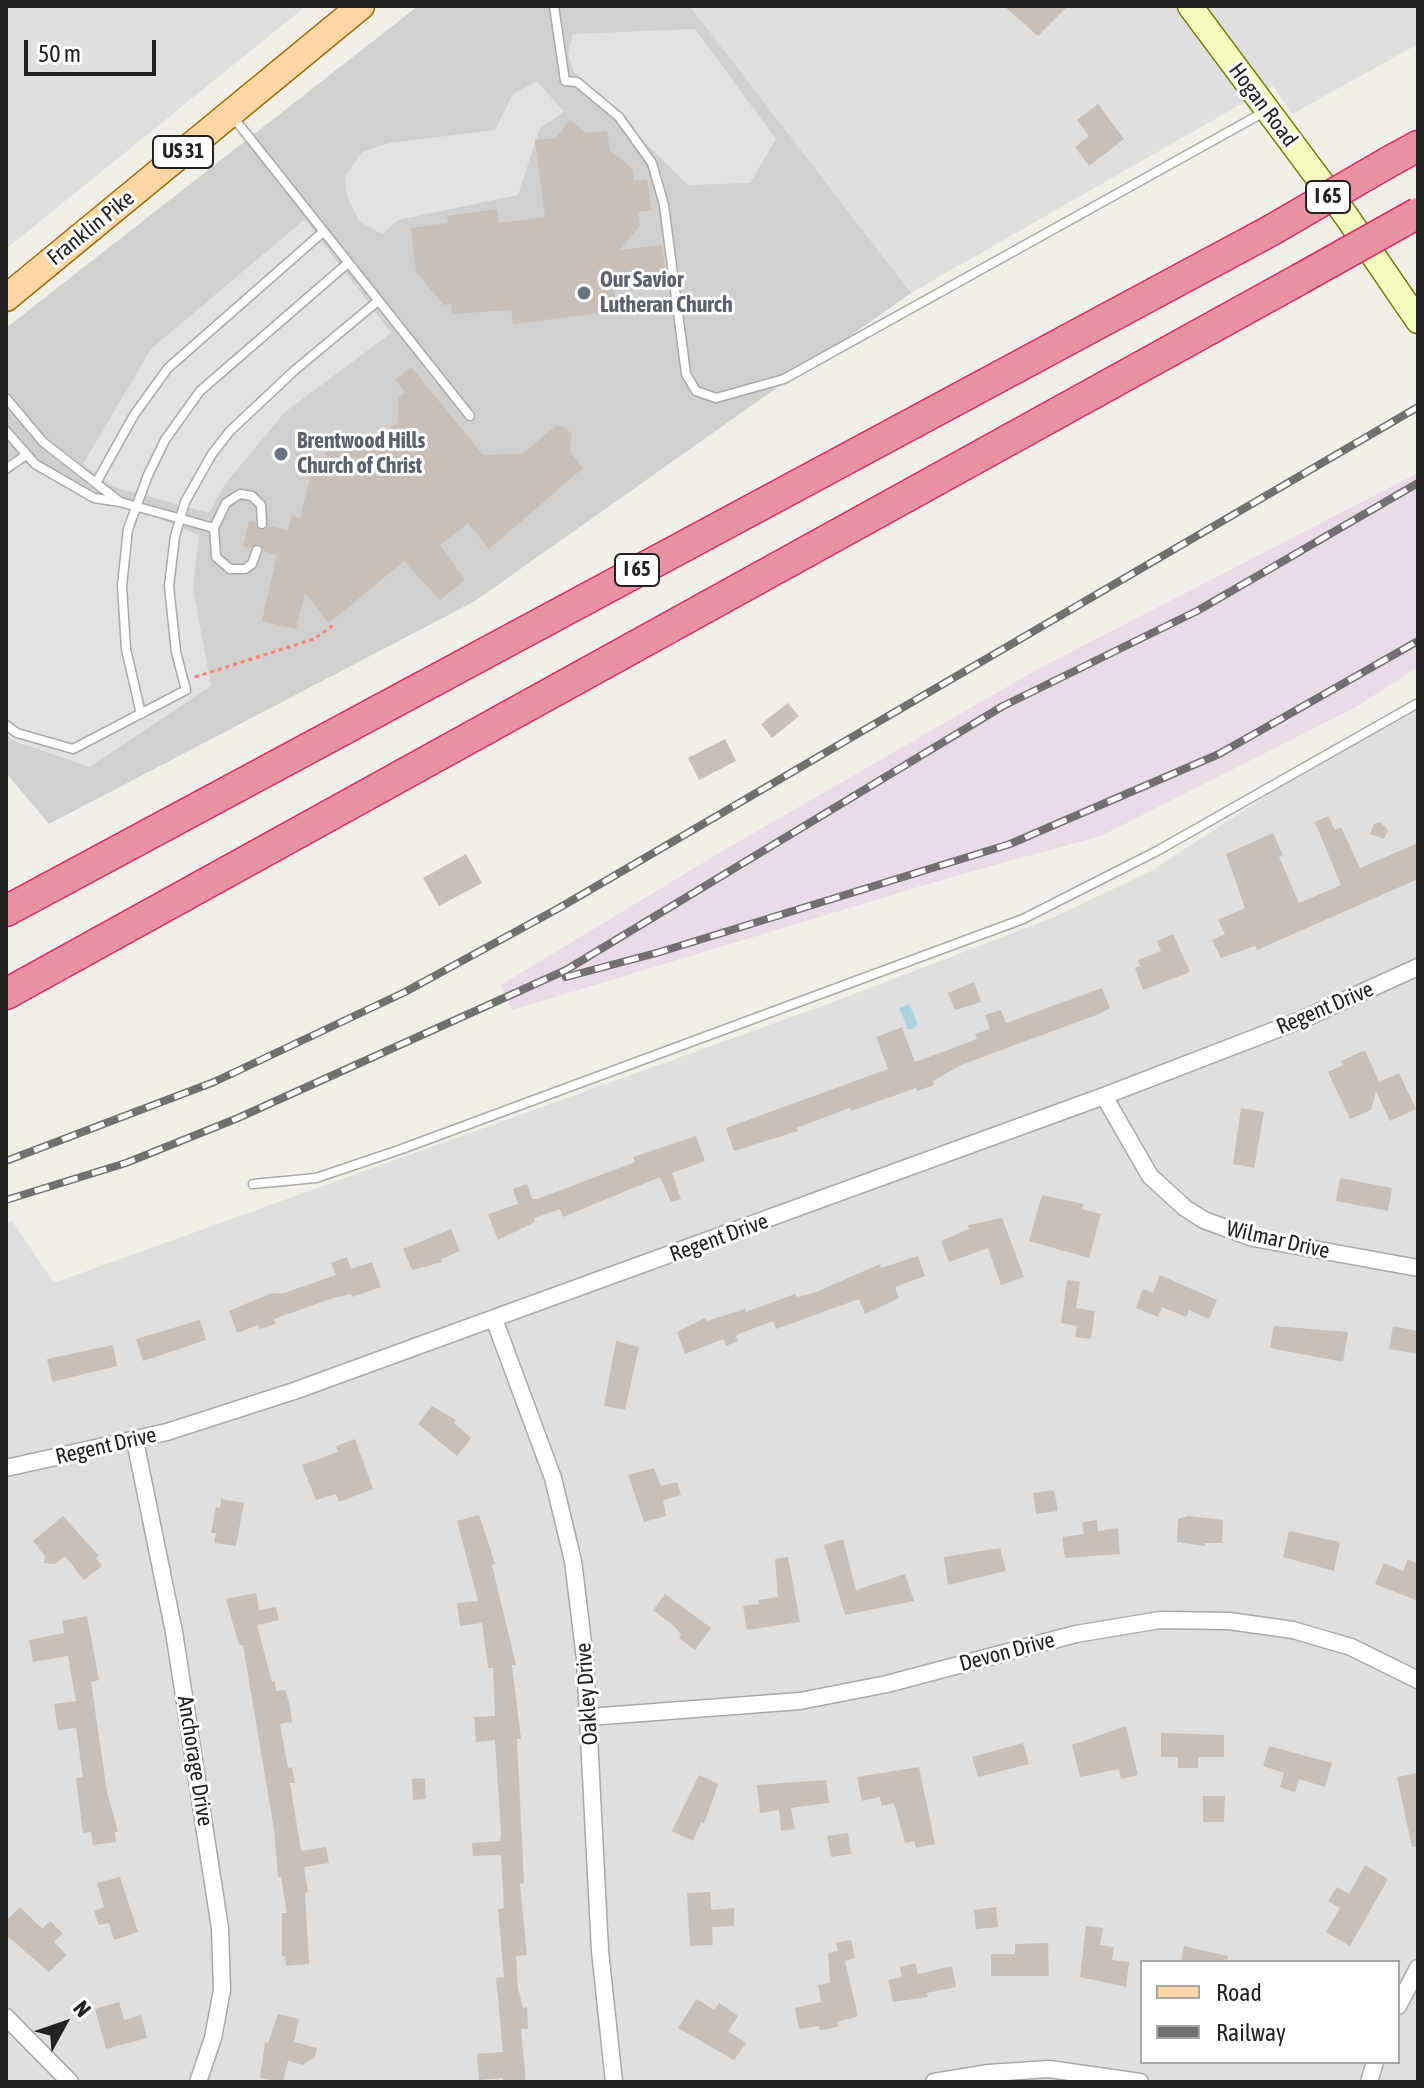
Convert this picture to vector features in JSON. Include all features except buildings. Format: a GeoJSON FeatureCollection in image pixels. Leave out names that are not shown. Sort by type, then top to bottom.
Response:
{"type":"FeatureCollection","features":[{"type":"Feature","properties":{"kind":"highway","name":"I 65"},"geometry":{"type":"LineString","coordinates":[[6,911],[1270,231],[1418,146]]}},
{"type":"Feature","properties":{"kind":"highway"},"geometry":{"type":"LineString","coordinates":[[6,994],[1418,213]]}},
{"type":"Feature","properties":{"kind":"main road","name":"Franklin Pike"},"geometry":{"type":"LineString","coordinates":[[6,298],[358,7]]}},
{"type":"Feature","properties":{"kind":"street","name":"Hogan Road"},"geometry":{"type":"LineString","coordinates":[[1190,6],[1347,217],[1418,321]]}},
{"type":"Feature","properties":{"kind":"street","name":"Regent Drive"},"geometry":{"type":"LineString","coordinates":[[6,1468],[135,1441],[294,1391],[1104,1096],[1301,1020],[1418,967]]}},
{"type":"Feature","properties":{"kind":"street","name":"Wilmar Drive"},"geometry":{"type":"LineString","coordinates":[[1104,1096],[1150,1176],[1175,1200],[1204,1220],[1253,1238],[1418,1268]]}},
{"type":"Feature","properties":{"kind":"street","name":"Oakley Drive"},"geometry":{"type":"LineString","coordinates":[[494,1319],[543,1448],[564,1515],[582,1623],[600,1951],[614,2082]]}},
{"type":"Feature","properties":{"kind":"street","name":"Anchorage Drive"},"geometry":{"type":"LineString","coordinates":[[135,1441],[174,1632],[220,1928],[222,1990],[213,2038],[198,2082]]}},
{"type":"Feature","properties":{"kind":"street","name":"Devon Drive"},"geometry":{"type":"LineString","coordinates":[[589,1717],[800,1701],[887,1684],[1076,1634],[1181,1619],[1247,1622],[1314,1635],[1368,1654],[1418,1680]]}},
{"type":"Feature","properties":{"kind":"street"},"geometry":{"type":"LineString","coordinates":[[1400,2002],[1418,1968]]}},
{"type":"Feature","properties":{"kind":"street"},"geometry":{"type":"LineString","coordinates":[[6,2017],[70,2082]]}},
{"type":"Feature","properties":{"kind":"street"},"geometry":{"type":"LineString","coordinates":[[934,2082],[999,2072],[1049,2069],[1140,2082]]}},
{"type":"Feature","properties":{"kind":"lane"},"geometry":{"type":"LineString","coordinates":[[554,6],[565,81],[577,82],[619,117],[652,163],[664,205],[686,374],[696,391],[716,398],[784,379],[1267,111]]}},
{"type":"Feature","properties":{"kind":"lane"},"geometry":{"type":"LineString","coordinates":[[230,114],[470,416]]}},
{"type":"Feature","properties":{"kind":"lane"},"geometry":{"type":"LineString","coordinates":[[96,483],[134,415],[168,368],[323,232]]}},
{"type":"Feature","properties":{"kind":"lane"},"geometry":{"type":"LineString","coordinates":[[141,714],[122,617],[125,552],[135,506],[165,440],[200,391],[348,263]]}},
{"type":"Feature","properties":{"kind":"lane"},"geometry":{"type":"LineString","coordinates":[[6,725],[12,731],[73,749],[186,690],[176,652],[169,586],[180,519],[199,476],[230,431],[295,370],[378,301]]}},
{"type":"Feature","properties":{"kind":"lane"},"geometry":{"type":"LineString","coordinates":[[6,398],[43,442],[120,502]]}},
{"type":"Feature","properties":{"kind":"lane"},"geometry":{"type":"LineString","coordinates":[[6,431],[26,455],[94,498],[120,502],[214,528]]}},
{"type":"Feature","properties":{"kind":"lane"},"geometry":{"type":"LineString","coordinates":[[6,469],[26,455]]}},
{"type":"Feature","properties":{"kind":"lane"},"geometry":{"type":"LineString","coordinates":[[257,550],[252,564],[245,569],[230,569],[216,557],[214,528],[226,503],[240,494],[257,499],[264,511],[262,524]]}},
{"type":"Feature","properties":{"kind":"lane"},"geometry":{"type":"LineString","coordinates":[[253,1184],[316,1178],[386,1154],[1023,919],[1157,851],[1418,703]]}},
{"type":"Feature","properties":{"kind":"path"},"geometry":{"type":"LineString","coordinates":[[184,681],[314,639],[336,623]]}},
{"type":"Feature","properties":{"kind":"shaded area"},"geometry":{"type":"Polygon","coordinates":[[[6,6],[306,6],[6,249],[6,6]]]}},
{"type":"Feature","properties":{"kind":"shaded area"},"geometry":{"type":"Polygon","coordinates":[[[418,6],[690,6],[911,293],[475,601],[49,824],[6,773],[6,328],[418,6]]]}},
{"type":"Feature","properties":{"kind":"shaded area"},"geometry":{"type":"Polygon","coordinates":[[[690,6],[1418,6],[1418,44],[1292,114],[1273,86],[911,293],[690,6]]]}},
{"type":"Feature","properties":{"kind":"shaded area"},"geometry":{"type":"Polygon","coordinates":[[[695,29],[776,139],[750,183],[688,185],[574,72],[568,54],[573,34],[695,29]]]}},
{"type":"Feature","properties":{"kind":"shaded area"},"geometry":{"type":"Polygon","coordinates":[[[537,81],[564,112],[540,128],[518,195],[398,220],[382,234],[360,222],[347,196],[345,177],[362,152],[389,143],[495,130],[513,94],[537,81]]]}},
{"type":"Feature","properties":{"kind":"shaded area"},"geometry":{"type":"Polygon","coordinates":[[[305,219],[391,333],[285,412],[225,484],[209,513],[114,487],[83,464],[151,349],[305,219]]]}},
{"type":"Feature","properties":{"kind":"shaded area"},"geometry":{"type":"Polygon","coordinates":[[[11,458],[199,535],[193,588],[211,686],[90,767],[11,740],[6,734],[6,462],[11,458]]]}},
{"type":"Feature","properties":{"kind":"shaded area"},"geometry":{"type":"Polygon","coordinates":[[[1418,473],[1418,667],[1356,707],[1101,836],[955,876],[512,1010],[501,985],[719,853],[1038,669],[1418,473]]]}},
{"type":"Feature","properties":{"kind":"shaded area"},"geometry":{"type":"Polygon","coordinates":[[[1418,697],[1418,2082],[6,2082],[6,1223],[12,1221],[54,1283],[833,1002],[1052,918],[1151,871],[1418,697]]]}},
{"type":"Feature","properties":{"kind":"water"},"geometry":{"type":"Polygon","coordinates":[[[909,1004],[918,1024],[913,1029],[908,1029],[899,1008],[909,1004]]]}},
{"type":"Feature","properties":{"kind":"railway"},"geometry":{"type":"LineString","coordinates":[[6,1161],[214,1082],[405,992],[559,908],[1418,407]]}},
{"type":"Feature","properties":{"kind":"railway"},"geometry":{"type":"LineString","coordinates":[[6,1200],[126,1163],[238,1118],[566,970],[1003,706],[1197,611],[1418,483]]}},
{"type":"Feature","properties":{"kind":"railway"},"geometry":{"type":"LineString","coordinates":[[566,977],[660,952],[1010,844],[1219,754],[1418,641]]}},
{"type":"Feature","properties":{"kind":"place","name":"Our Savior Lutheran Church"},"geometry":{"type":"Point","coordinates":[584,293]}},
{"type":"Feature","properties":{"kind":"place","name":"Brentwood Hills Church of Christ"},"geometry":{"type":"Point","coordinates":[281,454]}}]}
